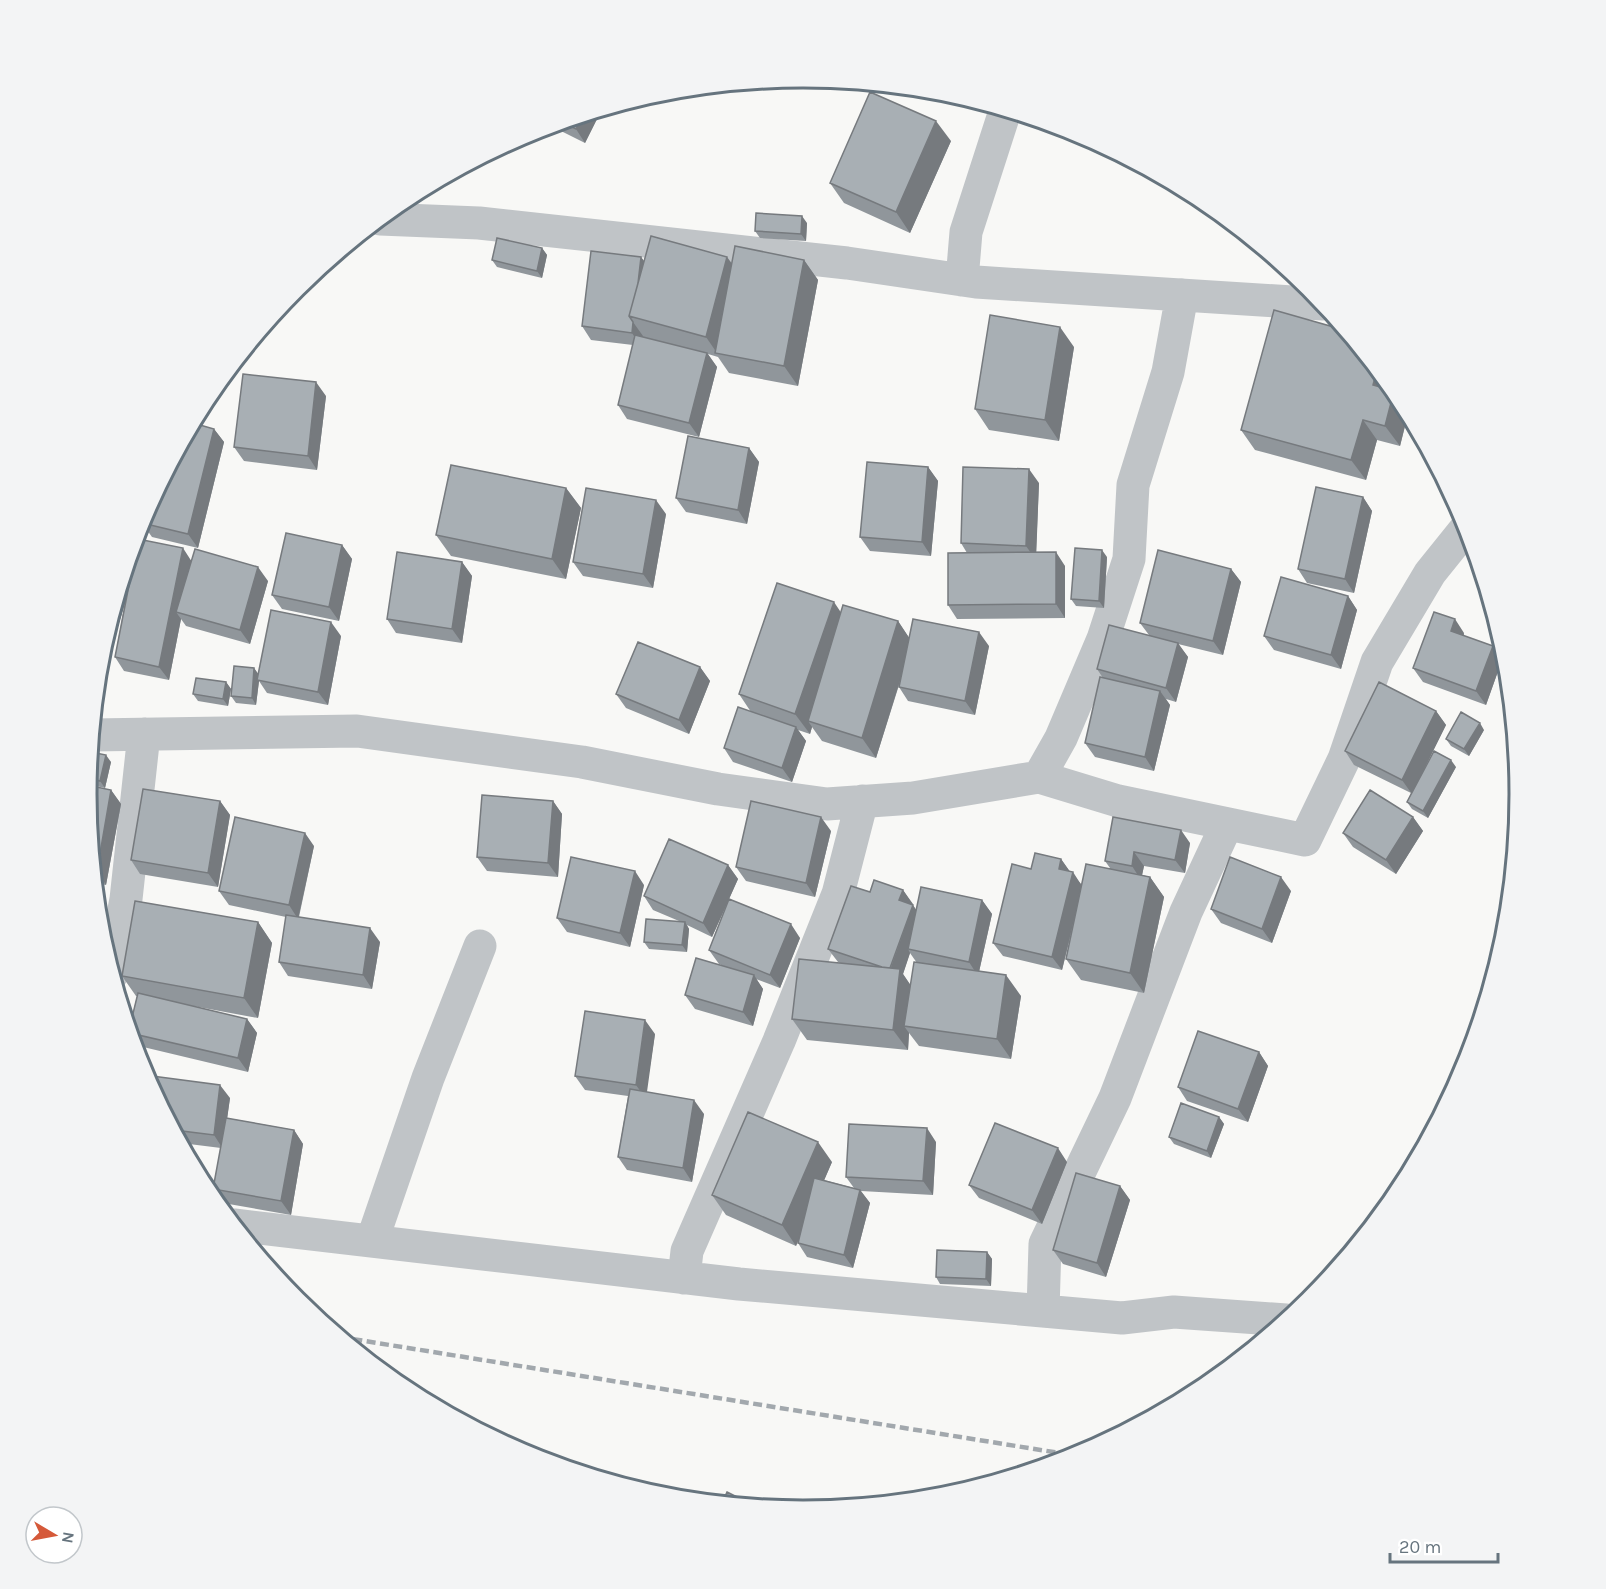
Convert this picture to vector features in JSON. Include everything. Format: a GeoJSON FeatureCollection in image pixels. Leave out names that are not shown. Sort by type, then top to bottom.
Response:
{"type":"FeatureCollection","features":[{"type":"Feature","properties":{"kind":"street"},"geometry":{"type":"LineString","coordinates":[[962,280],[966,232],[1003,118]]}},
{"type":"Feature","properties":{"kind":"street"},"geometry":{"type":"LineString","coordinates":[[393,220],[491,224],[847,264],[962,280],[1310,303]]}},
{"type":"Feature","properties":{"kind":"street"},"geometry":{"type":"LineString","coordinates":[[1039,777],[1061,738],[1103,639],[1129,559],[1133,485],[1168,372],[1182,295]]}},
{"type":"Feature","properties":{"kind":"street"},"geometry":{"type":"LineString","coordinates":[[100,735],[357,731],[582,762],[718,789],[827,804],[913,798],[1039,777],[1118,801],[1305,840],[1344,759],[1377,662],[1430,573],[1460,536]]}},
{"type":"Feature","properties":{"kind":"street"},"geometry":{"type":"LineString","coordinates":[[116,953],[126,898],[144,734]]}},
{"type":"Feature","properties":{"kind":"street"},"geometry":{"type":"LineString","coordinates":[[684,1278],[687,1251],[779,1041],[838,894],[862,801]]}},
{"type":"Feature","properties":{"kind":"street"},"geometry":{"type":"LineString","coordinates":[[1043,1311],[1046,1244],[1115,1098],[1186,912],[1227,824]]}},
{"type":"Feature","properties":{"kind":"street"},"geometry":{"type":"LineString","coordinates":[[372,1241],[428,1078],[480,946]]}},
{"type":"Feature","properties":{"kind":"street"},"geometry":{"type":"LineString","coordinates":[[245,1226],[684,1278],[1043,1311],[1122,1318],[1174,1312],[1274,1319]]}},
{"type":"Feature","properties":{"kind":"building"},"geometry":{"type":"Polygon","coordinates":[[[870,92],[936,121],[896,212],[830,183],[870,92]]]}},
{"type":"Feature","properties":{"kind":"building"},"geometry":{"type":"Polygon","coordinates":[[[756,213],[802,216],[801,234],[755,231],[756,213]]]}},
{"type":"Feature","properties":{"kind":"building"},"geometry":{"type":"Polygon","coordinates":[[[651,236],[727,257],[706,337],[629,316],[651,236]]]}},
{"type":"Feature","properties":{"kind":"building"},"geometry":{"type":"Polygon","coordinates":[[[497,238],[542,248],[537,271],[492,260],[497,238]]]}},
{"type":"Feature","properties":{"kind":"building"},"geometry":{"type":"Polygon","coordinates":[[[735,246],[804,260],[784,366],[715,353],[735,246]]]}},
{"type":"Feature","properties":{"kind":"building"},"geometry":{"type":"Polygon","coordinates":[[[591,251],[641,257],[638,283],[629,316],[633,322],[632,333],[582,326],[591,251]]]}},
{"type":"Feature","properties":{"kind":"building"},"geometry":{"type":"Polygon","coordinates":[[[1274,310],[1332,326],[1374,380],[1373,385],[1379,387],[1391,403],[1385,426],[1363,420],[1351,460],[1241,430],[1274,310]]]}},
{"type":"Feature","properties":{"kind":"building"},"geometry":{"type":"Polygon","coordinates":[[[990,315],[1060,327],[1045,420],[975,409],[990,315]]]}},
{"type":"Feature","properties":{"kind":"building"},"geometry":{"type":"Polygon","coordinates":[[[635,335],[707,353],[689,423],[618,405],[635,335]]]}},
{"type":"Feature","properties":{"kind":"building"},"geometry":{"type":"Polygon","coordinates":[[[243,374],[316,382],[308,456],[234,447],[243,374]]]}},
{"type":"Feature","properties":{"kind":"building"},"geometry":{"type":"Polygon","coordinates":[[[202,425],[214,429],[188,534],[151,525],[170,482],[202,425]]]}},
{"type":"Feature","properties":{"kind":"building"},"geometry":{"type":"Polygon","coordinates":[[[688,436],[749,448],[738,510],[676,498],[688,436]]]}},
{"type":"Feature","properties":{"kind":"building"},"geometry":{"type":"Polygon","coordinates":[[[867,462],[928,467],[922,542],[860,537],[867,462]]]}},
{"type":"Feature","properties":{"kind":"building"},"geometry":{"type":"Polygon","coordinates":[[[451,465],[566,488],[552,559],[436,535],[451,465]]]}},
{"type":"Feature","properties":{"kind":"building"},"geometry":{"type":"Polygon","coordinates":[[[963,467],[1029,469],[1026,546],[961,543],[963,467]]]}},
{"type":"Feature","properties":{"kind":"building"},"geometry":{"type":"Polygon","coordinates":[[[1316,487],[1363,497],[1345,579],[1298,569],[1316,487]]]}},
{"type":"Feature","properties":{"kind":"building"},"geometry":{"type":"Polygon","coordinates":[[[586,488],[656,500],[643,574],[573,562],[586,488]]]}},
{"type":"Feature","properties":{"kind":"building"},"geometry":{"type":"Polygon","coordinates":[[[286,533],[342,545],[329,607],[272,595],[286,533]]]}},
{"type":"Feature","properties":{"kind":"building"},"geometry":{"type":"Polygon","coordinates":[[[145,540],[183,548],[159,667],[115,657],[129,584],[145,540]]]}},
{"type":"Feature","properties":{"kind":"building"},"geometry":{"type":"Polygon","coordinates":[[[1075,548],[1102,550],[1099,601],[1071,599],[1075,548]]]}},
{"type":"Feature","properties":{"kind":"building"},"geometry":{"type":"Polygon","coordinates":[[[195,549],[258,567],[240,630],[176,612],[195,549]]]}},
{"type":"Feature","properties":{"kind":"building"},"geometry":{"type":"Polygon","coordinates":[[[1158,550],[1231,569],[1213,641],[1140,623],[1158,550]]]}},
{"type":"Feature","properties":{"kind":"building"},"geometry":{"type":"Polygon","coordinates":[[[397,552],[462,562],[452,629],[387,619],[397,552]]]}},
{"type":"Feature","properties":{"kind":"building"},"geometry":{"type":"Polygon","coordinates":[[[1056,552],[1056,604],[948,605],[948,553],[1056,552]]]}},
{"type":"Feature","properties":{"kind":"building"},"geometry":{"type":"Polygon","coordinates":[[[1281,577],[1348,596],[1331,655],[1264,636],[1281,577]]]}},
{"type":"Feature","properties":{"kind":"building"},"geometry":{"type":"Polygon","coordinates":[[[777,583],[834,602],[795,714],[739,694],[777,583]]]}},
{"type":"Feature","properties":{"kind":"building"},"geometry":{"type":"Polygon","coordinates":[[[843,605],[898,621],[862,738],[808,721],[843,605]]]}},
{"type":"Feature","properties":{"kind":"building"},"geometry":{"type":"Polygon","coordinates":[[[271,610],[331,622],[318,692],[257,680],[271,610]]]}},
{"type":"Feature","properties":{"kind":"building"},"geometry":{"type":"Polygon","coordinates":[[[1434,612],[1455,619],[1451,631],[1493,646],[1476,691],[1413,668],[1434,612]]]}},
{"type":"Feature","properties":{"kind":"building"},"geometry":{"type":"Polygon","coordinates":[[[913,619],[979,632],[965,701],[899,687],[913,619]]]}},
{"type":"Feature","properties":{"kind":"building"},"geometry":{"type":"Polygon","coordinates":[[[1109,625],[1178,643],[1166,688],[1097,669],[1109,625]]]}},
{"type":"Feature","properties":{"kind":"building"},"geometry":{"type":"Polygon","coordinates":[[[638,642],[700,667],[679,720],[616,694],[638,642]]]}},
{"type":"Feature","properties":{"kind":"building"},"geometry":{"type":"Polygon","coordinates":[[[234,666],[254,668],[252,698],[231,696],[234,666]]]}},
{"type":"Feature","properties":{"kind":"building"},"geometry":{"type":"Polygon","coordinates":[[[1100,677],[1160,691],[1145,757],[1085,743],[1100,677]]]}},
{"type":"Feature","properties":{"kind":"building"},"geometry":{"type":"Polygon","coordinates":[[[196,678],[226,682],[223,699],[193,694],[196,678]]]}},
{"type":"Feature","properties":{"kind":"building"},"geometry":{"type":"Polygon","coordinates":[[[1379,682],[1436,711],[1402,780],[1345,751],[1379,682]]]}},
{"type":"Feature","properties":{"kind":"building"},"geometry":{"type":"Polygon","coordinates":[[[738,707],[796,727],[782,768],[724,748],[738,707]]]}},
{"type":"Feature","properties":{"kind":"building"},"geometry":{"type":"Polygon","coordinates":[[[1461,712],[1480,723],[1464,749],[1446,739],[1461,712]]]}},
{"type":"Feature","properties":{"kind":"building"},"geometry":{"type":"Polygon","coordinates":[[[1434,751],[1451,760],[1423,811],[1407,802],[1434,751]]]}},
{"type":"Feature","properties":{"kind":"building"},"geometry":{"type":"Polygon","coordinates":[[[99,754],[106,755],[100,781],[98,780],[99,754]]]}},
{"type":"Feature","properties":{"kind":"building"},"geometry":{"type":"Polygon","coordinates":[[[97,787],[111,790],[100,853],[97,787]]]}},
{"type":"Feature","properties":{"kind":"building"},"geometry":{"type":"Polygon","coordinates":[[[143,789],[220,801],[208,873],[131,860],[143,789]]]}},
{"type":"Feature","properties":{"kind":"building"},"geometry":{"type":"Polygon","coordinates":[[[1370,790],[1413,817],[1386,860],[1343,833],[1370,790]]]}},
{"type":"Feature","properties":{"kind":"building"},"geometry":{"type":"Polygon","coordinates":[[[482,795],[553,801],[548,863],[477,857],[482,795]]]}},
{"type":"Feature","properties":{"kind":"building"},"geometry":{"type":"Polygon","coordinates":[[[751,801],[821,817],[806,883],[736,867],[751,801]]]}},
{"type":"Feature","properties":{"kind":"building"},"geometry":{"type":"Polygon","coordinates":[[[235,817],[305,833],[289,905],[219,891],[235,817]]]}},
{"type":"Feature","properties":{"kind":"building"},"geometry":{"type":"Polygon","coordinates":[[[1113,817],[1181,830],[1175,860],[1134,852],[1132,866],[1105,861],[1113,817]]]}},
{"type":"Feature","properties":{"kind":"building"},"geometry":{"type":"Polygon","coordinates":[[[669,839],[728,865],[703,923],[644,896],[669,839]]]}},
{"type":"Feature","properties":{"kind":"building"},"geometry":{"type":"Polygon","coordinates":[[[1035,853],[1061,859],[1059,869],[1073,872],[1052,957],[993,943],[1012,864],[1031,869],[1035,853]]]}},
{"type":"Feature","properties":{"kind":"building"},"geometry":{"type":"Polygon","coordinates":[[[571,857],[635,871],[620,933],[557,918],[571,857]]]}},
{"type":"Feature","properties":{"kind":"building"},"geometry":{"type":"Polygon","coordinates":[[[1230,857],[1281,877],[1262,929],[1211,909],[1230,857]]]}},
{"type":"Feature","properties":{"kind":"building"},"geometry":{"type":"Polygon","coordinates":[[[1086,864],[1150,877],[1130,973],[1066,959],[1086,864]]]}},
{"type":"Feature","properties":{"kind":"building"},"geometry":{"type":"Polygon","coordinates":[[[874,880],[903,890],[899,900],[913,905],[890,968],[828,949],[851,886],[870,892],[874,880]]]}},
{"type":"Feature","properties":{"kind":"building"},"geometry":{"type":"Polygon","coordinates":[[[921,887],[982,900],[969,962],[908,949],[921,887]]]}},
{"type":"Feature","properties":{"kind":"building"},"geometry":{"type":"Polygon","coordinates":[[[729,899],[791,924],[770,975],[709,950],[729,899]]]}},
{"type":"Feature","properties":{"kind":"building"},"geometry":{"type":"Polygon","coordinates":[[[135,901],[258,922],[244,998],[122,976],[135,901]]]}},
{"type":"Feature","properties":{"kind":"building"},"geometry":{"type":"Polygon","coordinates":[[[286,915],[370,928],[363,975],[279,962],[286,915]]]}},
{"type":"Feature","properties":{"kind":"building"},"geometry":{"type":"Polygon","coordinates":[[[646,919],[685,922],[682,945],[644,942],[646,919]]]}},
{"type":"Feature","properties":{"kind":"building"},"geometry":{"type":"Polygon","coordinates":[[[696,958],[754,975],[743,1012],[685,995],[696,958]]]}},
{"type":"Feature","properties":{"kind":"building"},"geometry":{"type":"Polygon","coordinates":[[[799,959],[900,969],[893,1030],[792,1019],[799,959]]]}},
{"type":"Feature","properties":{"kind":"building"},"geometry":{"type":"Polygon","coordinates":[[[914,962],[1006,975],[997,1039],[904,1026],[914,962]]]}},
{"type":"Feature","properties":{"kind":"building"},"geometry":{"type":"Polygon","coordinates":[[[138,993],[247,1019],[238,1058],[139,1035],[132,1016],[138,993]]]}},
{"type":"Feature","properties":{"kind":"building"},"geometry":{"type":"Polygon","coordinates":[[[585,1011],[645,1020],[636,1085],[575,1076],[585,1011]]]}},
{"type":"Feature","properties":{"kind":"building"},"geometry":{"type":"Polygon","coordinates":[[[1198,1031],[1259,1052],[1238,1109],[1178,1087],[1198,1031]]]}},
{"type":"Feature","properties":{"kind":"building"},"geometry":{"type":"Polygon","coordinates":[[[156,1077],[220,1085],[214,1135],[183,1131],[156,1077]]]}},
{"type":"Feature","properties":{"kind":"building"},"geometry":{"type":"Polygon","coordinates":[[[630,1089],[694,1100],[683,1168],[618,1157],[630,1089]]]}},
{"type":"Feature","properties":{"kind":"building"},"geometry":{"type":"Polygon","coordinates":[[[1181,1103],[1219,1117],[1207,1151],[1169,1137],[1181,1103]]]}},
{"type":"Feature","properties":{"kind":"building"},"geometry":{"type":"Polygon","coordinates":[[[748,1112],[818,1142],[782,1225],[712,1195],[748,1112]]]}},
{"type":"Feature","properties":{"kind":"building"},"geometry":{"type":"Polygon","coordinates":[[[226,1118],[294,1130],[281,1201],[218,1190],[214,1184],[226,1118]]]}},
{"type":"Feature","properties":{"kind":"building"},"geometry":{"type":"Polygon","coordinates":[[[995,1123],[1058,1148],[1032,1210],[969,1185],[995,1123]]]}},
{"type":"Feature","properties":{"kind":"building"},"geometry":{"type":"Polygon","coordinates":[[[849,1124],[927,1128],[923,1181],[846,1177],[849,1124]]]}},
{"type":"Feature","properties":{"kind":"building"},"geometry":{"type":"Polygon","coordinates":[[[1076,1173],[1120,1186],[1097,1263],[1053,1250],[1076,1173]]]}},
{"type":"Feature","properties":{"kind":"building"},"geometry":{"type":"Polygon","coordinates":[[[814,1178],[860,1190],[844,1255],[798,1243],[814,1178]]]}},
{"type":"Feature","properties":{"kind":"building"},"geometry":{"type":"Polygon","coordinates":[[[937,1250],[987,1252],[986,1279],[936,1277],[937,1250]]]}},
{"type":"Feature","properties":{"kind":"railway"},"geometry":{"type":"LineString","coordinates":[[355,1339],[1058,1453]]}}]}
